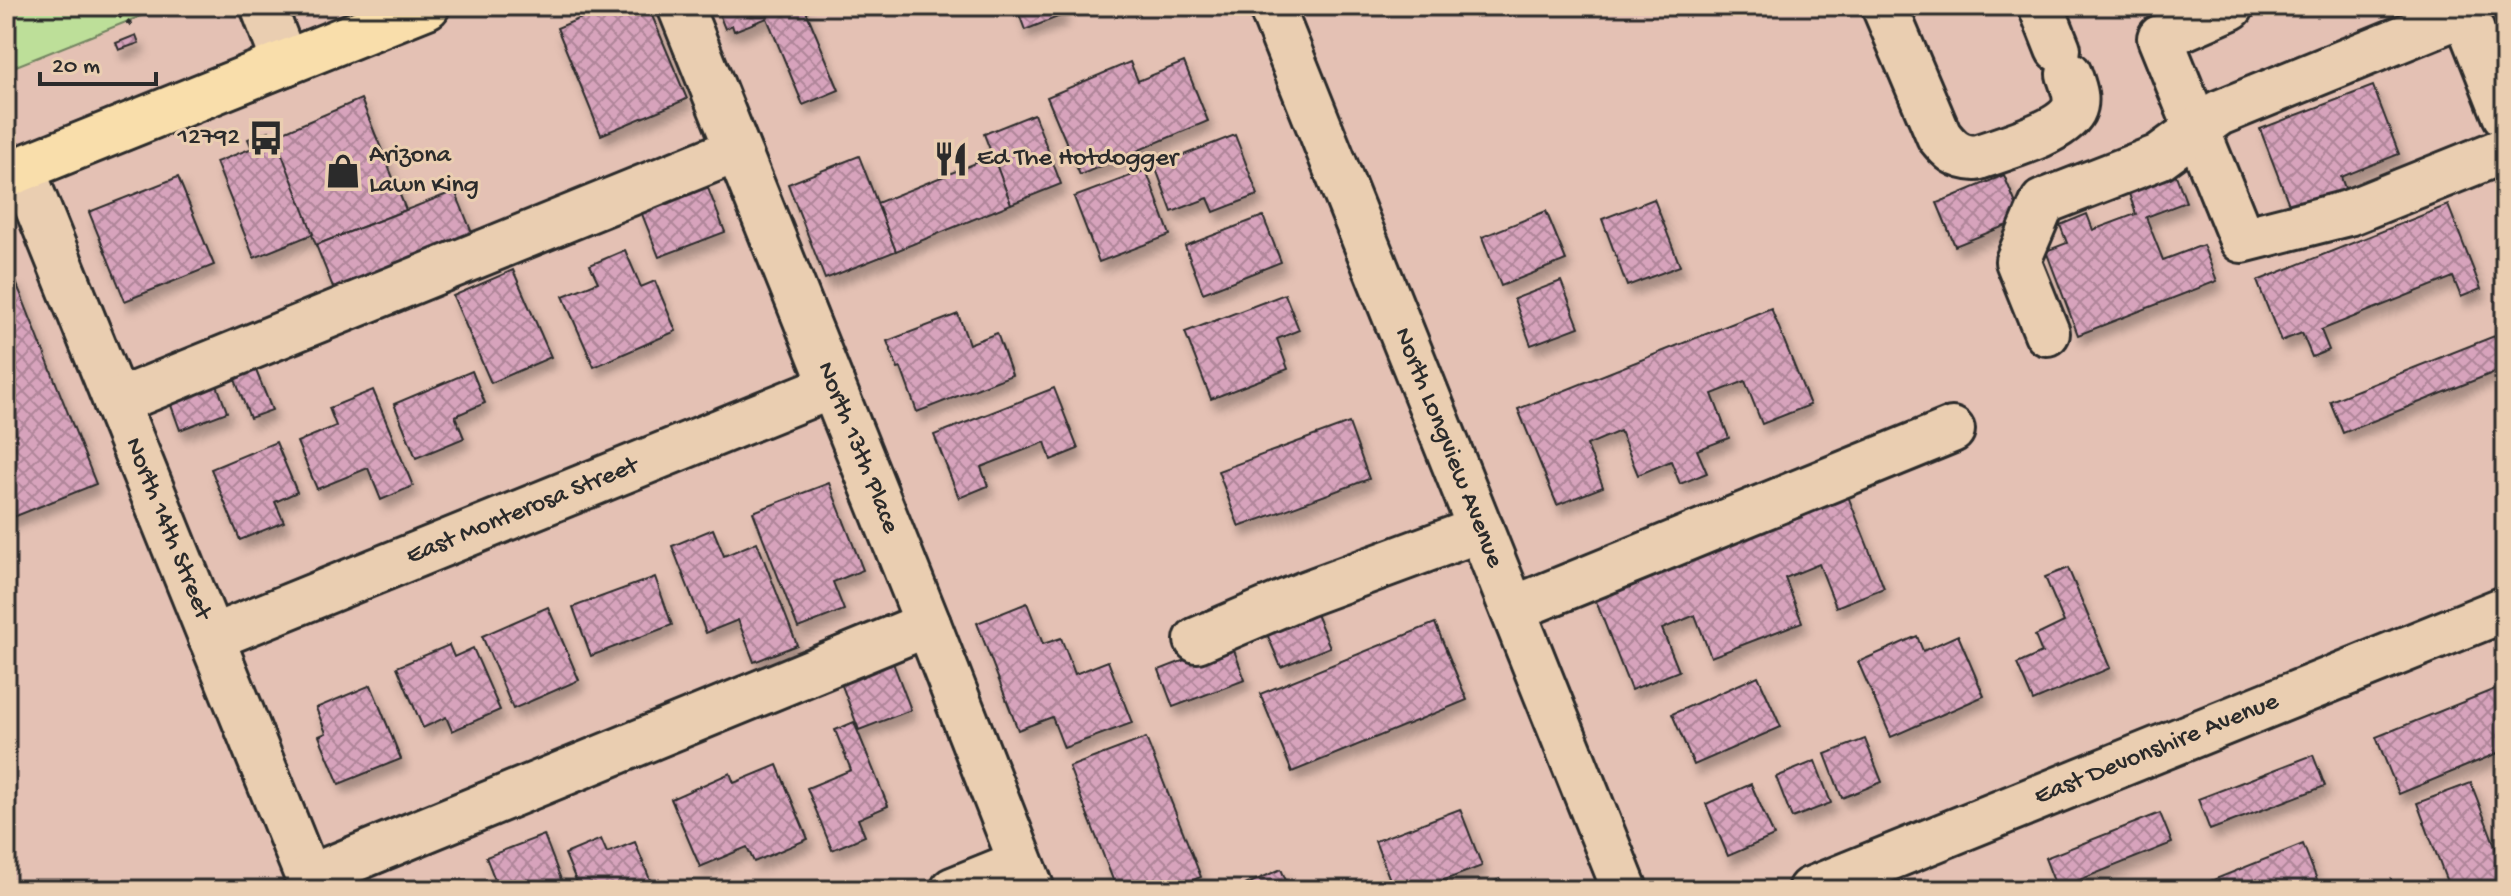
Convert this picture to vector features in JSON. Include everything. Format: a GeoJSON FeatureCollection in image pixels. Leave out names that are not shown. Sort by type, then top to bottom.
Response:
{"type":"FeatureCollection","features":[{"type":"Feature","properties":{"kind":"main road"},"geometry":{"type":"LineString","coordinates":[[14,172],[427,6]]}},
{"type":"Feature","properties":{"kind":"street"},"geometry":{"type":"LineString","coordinates":[[263,6],[285,63]]}},
{"type":"Feature","properties":{"kind":"street","name":"North 13th Place"},"geometry":{"type":"LineString","coordinates":[[680,6],[1026,876]]}},
{"type":"Feature","properties":{"kind":"street","name":"North Longview Avenue"},"geometry":{"type":"LineString","coordinates":[[1271,6],[1625,890]]}},
{"type":"Feature","properties":{"kind":"street"},"geometry":{"type":"LineString","coordinates":[[1885,6],[1939,136],[1951,151],[1963,158],[1976,158],[2060,124],[2073,110],[2076,95],[2041,6]]}},
{"type":"Feature","properties":{"kind":"street"},"geometry":{"type":"LineString","coordinates":[[2231,7],[2160,38],[2242,240],[2348,213],[2505,150]]}},
{"type":"Feature","properties":{"kind":"street"},"geometry":{"type":"LineString","coordinates":[[2047,333],[2018,261],[2043,202],[2159,157],[2219,113],[2483,36],[2505,115]]}},
{"type":"Feature","properties":{"kind":"street"},"geometry":{"type":"LineString","coordinates":[[116,402],[736,150]]}},
{"type":"Feature","properties":{"kind":"street","name":"North 14th Street"},"geometry":{"type":"LineString","coordinates":[[14,172],[116,402],[310,884]]}},
{"type":"Feature","properties":{"kind":"street","name":"East Monterosa Street"},"geometry":{"type":"LineString","coordinates":[[211,638],[832,386]]}},
{"type":"Feature","properties":{"kind":"street"},"geometry":{"type":"LineString","coordinates":[[1513,609],[1952,430]]}},
{"type":"Feature","properties":{"kind":"street"},"geometry":{"type":"LineString","coordinates":[[1197,640],[1305,594],[1481,529]]}},
{"type":"Feature","properties":{"kind":"street","name":"East Devonshire Avenue"},"geometry":{"type":"LineString","coordinates":[[1810,890],[2505,609]]}},
{"type":"Feature","properties":{"kind":"street"},"geometry":{"type":"LineString","coordinates":[[310,884],[928,624]]}},
{"type":"Feature","properties":{"kind":"street"},"geometry":{"type":"LineString","coordinates":[[953,890],[1026,876]]}},
{"type":"Feature","properties":{"kind":"path"},"geometry":{"type":"LineString","coordinates":[[108,6],[133,26]]}},
{"type":"Feature","properties":{"kind":"green space"},"geometry":{"type":"Polygon","coordinates":[[[6,6],[166,6],[6,70],[6,6]]]}},
{"type":"Feature","properties":{"kind":"building"},"geometry":{"type":"Polygon","coordinates":[[[610,6],[648,6],[687,99],[601,135],[557,28],[610,6]]]}},
{"type":"Feature","properties":{"kind":"building"},"geometry":{"type":"Polygon","coordinates":[[[716,6],[804,6],[839,90],[803,105],[767,18],[734,31],[732,25],[725,29],[716,6]]]}},
{"type":"Feature","properties":{"kind":"building"},"geometry":{"type":"Polygon","coordinates":[[[1016,6],[1060,6],[1063,15],[1025,30],[1016,6]]]}},
{"type":"Feature","properties":{"kind":"building"},"geometry":{"type":"Polygon","coordinates":[[[136,35],[139,43],[119,50],[116,43],[136,35]]]}},
{"type":"Feature","properties":{"kind":"building"},"geometry":{"type":"Polygon","coordinates":[[[1130,62],[1138,81],[1184,62],[1208,121],[1080,175],[1047,97],[1130,62]]]}},
{"type":"Feature","properties":{"kind":"building"},"geometry":{"type":"Polygon","coordinates":[[[2373,86],[2399,154],[2341,177],[2346,191],[2292,212],[2260,129],[2373,86]]]}},
{"type":"Feature","properties":{"kind":"building"},"geometry":{"type":"Polygon","coordinates":[[[361,99],[406,210],[316,245],[274,136],[361,99]]]}},
{"type":"Feature","properties":{"kind":"building"},"geometry":{"type":"Polygon","coordinates":[[[1034,114],[1061,184],[1011,204],[984,134],[1034,114]]]}},
{"type":"Feature","properties":{"kind":"building"},"geometry":{"type":"Polygon","coordinates":[[[269,131],[271,138],[251,146],[248,139],[269,131]]]}},
{"type":"Feature","properties":{"kind":"building"},"geometry":{"type":"Polygon","coordinates":[[[1235,135],[1258,195],[1214,212],[1208,198],[1172,212],[1155,166],[1235,135]]]}},
{"type":"Feature","properties":{"kind":"building"},"geometry":{"type":"Polygon","coordinates":[[[276,139],[313,234],[254,258],[216,162],[276,139]]]}},
{"type":"Feature","properties":{"kind":"building"},"geometry":{"type":"Polygon","coordinates":[[[859,156],[896,251],[825,279],[788,184],[859,156]]]}},
{"type":"Feature","properties":{"kind":"building"},"geometry":{"type":"Polygon","coordinates":[[[993,156],[1011,204],[896,251],[877,203],[993,156]]]}},
{"type":"Feature","properties":{"kind":"building"},"geometry":{"type":"Polygon","coordinates":[[[1146,170],[1170,235],[1099,262],[1074,197],[1146,170]]]}},
{"type":"Feature","properties":{"kind":"building"},"geometry":{"type":"Polygon","coordinates":[[[2174,170],[2186,202],[2146,217],[2163,260],[2203,245],[2217,281],[2078,335],[2046,251],[2067,243],[2060,225],[2087,214],[2093,230],[2136,214],[2127,188],[2174,170]]]}},
{"type":"Feature","properties":{"kind":"building"},"geometry":{"type":"Polygon","coordinates":[[[2004,175],[2022,219],[1955,246],[1937,203],[2004,175]]]}},
{"type":"Feature","properties":{"kind":"building"},"geometry":{"type":"Polygon","coordinates":[[[178,177],[214,265],[125,301],[89,212],[178,177]]]}},
{"type":"Feature","properties":{"kind":"building"},"geometry":{"type":"Polygon","coordinates":[[[706,183],[725,232],[659,257],[640,209],[706,183]]]}},
{"type":"Feature","properties":{"kind":"building"},"geometry":{"type":"Polygon","coordinates":[[[455,191],[474,238],[335,292],[316,245],[455,191]]]}},
{"type":"Feature","properties":{"kind":"building"},"geometry":{"type":"Polygon","coordinates":[[[1654,199],[1680,266],[1627,286],[1602,219],[1654,199]]]}},
{"type":"Feature","properties":{"kind":"building"},"geometry":{"type":"Polygon","coordinates":[[[2448,205],[2481,289],[2461,297],[2453,277],[2321,330],[2329,350],[2312,357],[2302,333],[2281,341],[2257,281],[2448,205]]]}},
{"type":"Feature","properties":{"kind":"building"},"geometry":{"type":"Polygon","coordinates":[[[1546,211],[1566,260],[1501,286],[1482,237],[1546,211]]]}},
{"type":"Feature","properties":{"kind":"building"},"geometry":{"type":"Polygon","coordinates":[[[1263,216],[1281,262],[1203,293],[1185,246],[1263,216]]]}},
{"type":"Feature","properties":{"kind":"building"},"geometry":{"type":"Polygon","coordinates":[[[625,250],[641,287],[655,281],[676,331],[594,367],[563,296],[598,282],[590,265],[625,250]]]}},
{"type":"Feature","properties":{"kind":"building"},"geometry":{"type":"Polygon","coordinates":[[[513,270],[551,357],[491,383],[453,296],[513,270]]]}},
{"type":"Feature","properties":{"kind":"building"},"geometry":{"type":"Polygon","coordinates":[[[6,278],[16,282],[96,484],[6,520],[6,278]]]}},
{"type":"Feature","properties":{"kind":"building"},"geometry":{"type":"Polygon","coordinates":[[[1561,281],[1579,327],[1531,345],[1514,299],[1561,281]]]}},
{"type":"Feature","properties":{"kind":"building"},"geometry":{"type":"Polygon","coordinates":[[[1285,294],[1299,330],[1277,339],[1288,369],[1211,399],[1185,332],[1285,294]]]}},
{"type":"Feature","properties":{"kind":"building"},"geometry":{"type":"Polygon","coordinates":[[[1771,308],[1810,405],[1762,424],[1745,381],[1712,394],[1729,438],[1697,450],[1707,473],[1680,484],[1671,461],[1638,475],[1620,431],[1587,445],[1603,487],[1557,505],[1518,409],[1771,308]]]}},
{"type":"Feature","properties":{"kind":"building"},"geometry":{"type":"Polygon","coordinates":[[[958,314],[969,344],[997,333],[1012,375],[917,412],[887,341],[958,314]]]}},
{"type":"Feature","properties":{"kind":"building"},"geometry":{"type":"Polygon","coordinates":[[[2497,335],[2505,354],[2505,368],[2343,433],[2330,401],[2497,335]]]}},
{"type":"Feature","properties":{"kind":"building"},"geometry":{"type":"Polygon","coordinates":[[[255,368],[272,410],[250,418],[234,377],[255,368]]]}},
{"type":"Feature","properties":{"kind":"building"},"geometry":{"type":"Polygon","coordinates":[[[472,371],[485,403],[455,416],[464,438],[416,458],[394,404],[472,371]]]}},
{"type":"Feature","properties":{"kind":"building"},"geometry":{"type":"Polygon","coordinates":[[[214,377],[227,412],[180,430],[167,394],[214,377]]]}},
{"type":"Feature","properties":{"kind":"building"},"geometry":{"type":"Polygon","coordinates":[[[1054,388],[1078,449],[1051,460],[1045,442],[981,467],[988,486],[959,498],[934,435],[1054,388]]]}},
{"type":"Feature","properties":{"kind":"building"},"geometry":{"type":"Polygon","coordinates":[[[373,390],[413,486],[381,500],[368,468],[317,489],[297,442],[336,426],[329,408],[373,390]]]}},
{"type":"Feature","properties":{"kind":"building"},"geometry":{"type":"Polygon","coordinates":[[[1349,423],[1369,479],[1239,527],[1218,471],[1349,423]]]}},
{"type":"Feature","properties":{"kind":"building"},"geometry":{"type":"Polygon","coordinates":[[[276,442],[297,492],[275,502],[284,522],[240,540],[211,469],[276,442]]]}},
{"type":"Feature","properties":{"kind":"building"},"geometry":{"type":"Polygon","coordinates":[[[829,483],[863,570],[833,582],[844,610],[798,628],[753,512],[829,483]]]}},
{"type":"Feature","properties":{"kind":"building"},"geometry":{"type":"Polygon","coordinates":[[[1846,491],[1884,588],[1836,607],[1819,564],[1785,578],[1802,622],[1711,657],[1695,615],[1662,629],[1679,671],[1631,690],[1592,591],[1846,491]]]}},
{"type":"Feature","properties":{"kind":"building"},"geometry":{"type":"Polygon","coordinates":[[[713,529],[724,556],[757,542],[797,645],[754,662],[738,620],[706,633],[672,546],[713,529]]]}},
{"type":"Feature","properties":{"kind":"building"},"geometry":{"type":"Polygon","coordinates":[[[2068,568],[2110,668],[2033,701],[2017,664],[2042,653],[2035,636],[2064,622],[2045,577],[2068,568]]]}},
{"type":"Feature","properties":{"kind":"building"},"geometry":{"type":"Polygon","coordinates":[[[655,577],[672,625],[591,656],[573,607],[655,577]]]}},
{"type":"Feature","properties":{"kind":"building"},"geometry":{"type":"Polygon","coordinates":[[[1027,603],[1043,644],[1061,638],[1075,674],[1108,661],[1132,723],[1064,748],[1052,717],[1018,730],[977,623],[1027,603]]]}},
{"type":"Feature","properties":{"kind":"building"},"geometry":{"type":"Polygon","coordinates":[[[548,607],[579,680],[513,709],[482,636],[548,607]]]}},
{"type":"Feature","properties":{"kind":"building"},"geometry":{"type":"Polygon","coordinates":[[[1313,607],[1330,647],[1281,667],[1264,627],[1313,607]]]}},
{"type":"Feature","properties":{"kind":"building"},"geometry":{"type":"Polygon","coordinates":[[[1435,623],[1467,700],[1292,772],[1260,694],[1435,623]]]}},
{"type":"Feature","properties":{"kind":"building"},"geometry":{"type":"Polygon","coordinates":[[[1958,635],[1984,696],[1891,737],[1858,662],[1917,636],[1923,651],[1958,635]]]}},
{"type":"Feature","properties":{"kind":"building"},"geometry":{"type":"Polygon","coordinates":[[[1231,642],[1245,680],[1173,707],[1159,670],[1231,642]]]}},
{"type":"Feature","properties":{"kind":"building"},"geometry":{"type":"Polygon","coordinates":[[[449,645],[454,657],[473,648],[500,710],[452,731],[446,717],[423,728],[397,667],[449,645]]]}},
{"type":"Feature","properties":{"kind":"building"},"geometry":{"type":"Polygon","coordinates":[[[890,655],[911,710],[859,730],[838,675],[890,655]]]}},
{"type":"Feature","properties":{"kind":"building"},"geometry":{"type":"Polygon","coordinates":[[[1758,676],[1781,727],[1694,765],[1672,714],[1758,676]]]}},
{"type":"Feature","properties":{"kind":"building"},"geometry":{"type":"Polygon","coordinates":[[[371,685],[401,759],[339,784],[319,736],[326,733],[316,708],[371,685]]]}},
{"type":"Feature","properties":{"kind":"building"},"geometry":{"type":"Polygon","coordinates":[[[2505,685],[2505,750],[2399,794],[2376,737],[2505,685]]]}},
{"type":"Feature","properties":{"kind":"building"},"geometry":{"type":"Polygon","coordinates":[[[854,722],[888,806],[858,819],[865,836],[832,850],[807,788],[851,770],[835,730],[854,722]]]}},
{"type":"Feature","properties":{"kind":"building"},"geometry":{"type":"Polygon","coordinates":[[[1146,738],[1201,877],[1168,890],[1117,890],[1069,767],[1146,738]]]}},
{"type":"Feature","properties":{"kind":"building"},"geometry":{"type":"Polygon","coordinates":[[[1865,739],[1882,782],[1842,798],[1825,754],[1865,739]]]}},
{"type":"Feature","properties":{"kind":"building"},"geometry":{"type":"Polygon","coordinates":[[[2313,755],[2325,786],[2210,830],[2198,799],[2313,755]]]}},
{"type":"Feature","properties":{"kind":"building"},"geometry":{"type":"Polygon","coordinates":[[[1815,761],[1831,803],[1792,818],[1776,777],[1815,761]]]}},
{"type":"Feature","properties":{"kind":"building"},"geometry":{"type":"Polygon","coordinates":[[[777,765],[808,839],[754,862],[747,847],[700,867],[671,799],[730,773],[734,783],[777,765]]]}},
{"type":"Feature","properties":{"kind":"building"},"geometry":{"type":"Polygon","coordinates":[[[2471,783],[2505,872],[2505,890],[2450,890],[2417,803],[2471,783]]]}},
{"type":"Feature","properties":{"kind":"building"},"geometry":{"type":"Polygon","coordinates":[[[1751,784],[1774,836],[1728,856],[1706,804],[1751,784]]]}},
{"type":"Feature","properties":{"kind":"building"},"geometry":{"type":"Polygon","coordinates":[[[1460,809],[1482,866],[1418,890],[1394,890],[1375,841],[1460,809]]]}},
{"type":"Feature","properties":{"kind":"building"},"geometry":{"type":"Polygon","coordinates":[[[2160,813],[2172,843],[2057,889],[2045,858],[2160,813]]]}},
{"type":"Feature","properties":{"kind":"building"},"geometry":{"type":"Polygon","coordinates":[[[544,835],[565,890],[499,890],[486,857],[544,835]]]}},
{"type":"Feature","properties":{"kind":"building"},"geometry":{"type":"Polygon","coordinates":[[[601,839],[607,853],[635,842],[654,890],[580,890],[565,854],[601,839]]]}},
{"type":"Feature","properties":{"kind":"building"},"geometry":{"type":"Polygon","coordinates":[[[2303,844],[2321,890],[2205,890],[2203,884],[2303,844]]]}},
{"type":"Feature","properties":{"kind":"building"},"geometry":{"type":"Polygon","coordinates":[[[1281,869],[1290,890],[1234,890],[1281,869]]]}},
{"type":"Feature","properties":{"kind":"building"},"geometry":{"type":"Polygon","coordinates":[[[1500,879],[1505,890],[1474,890],[1500,879]]]}},
{"type":"Feature","properties":{"kind":"building"},"geometry":{"type":"Polygon","coordinates":[[[1311,881],[1315,890],[1291,890],[1311,881]]]}},
{"type":"Feature","properties":{"kind":"place","name":"12792"},"geometry":{"type":"Point","coordinates":[266,138]}},
{"type":"Feature","properties":{"kind":"place","name":"Ed The Hotdogger"},"geometry":{"type":"Point","coordinates":[951,159]}},
{"type":"Feature","properties":{"kind":"place","name":"Arizona Lawn King"},"geometry":{"type":"Point","coordinates":[343,171]}}]}
